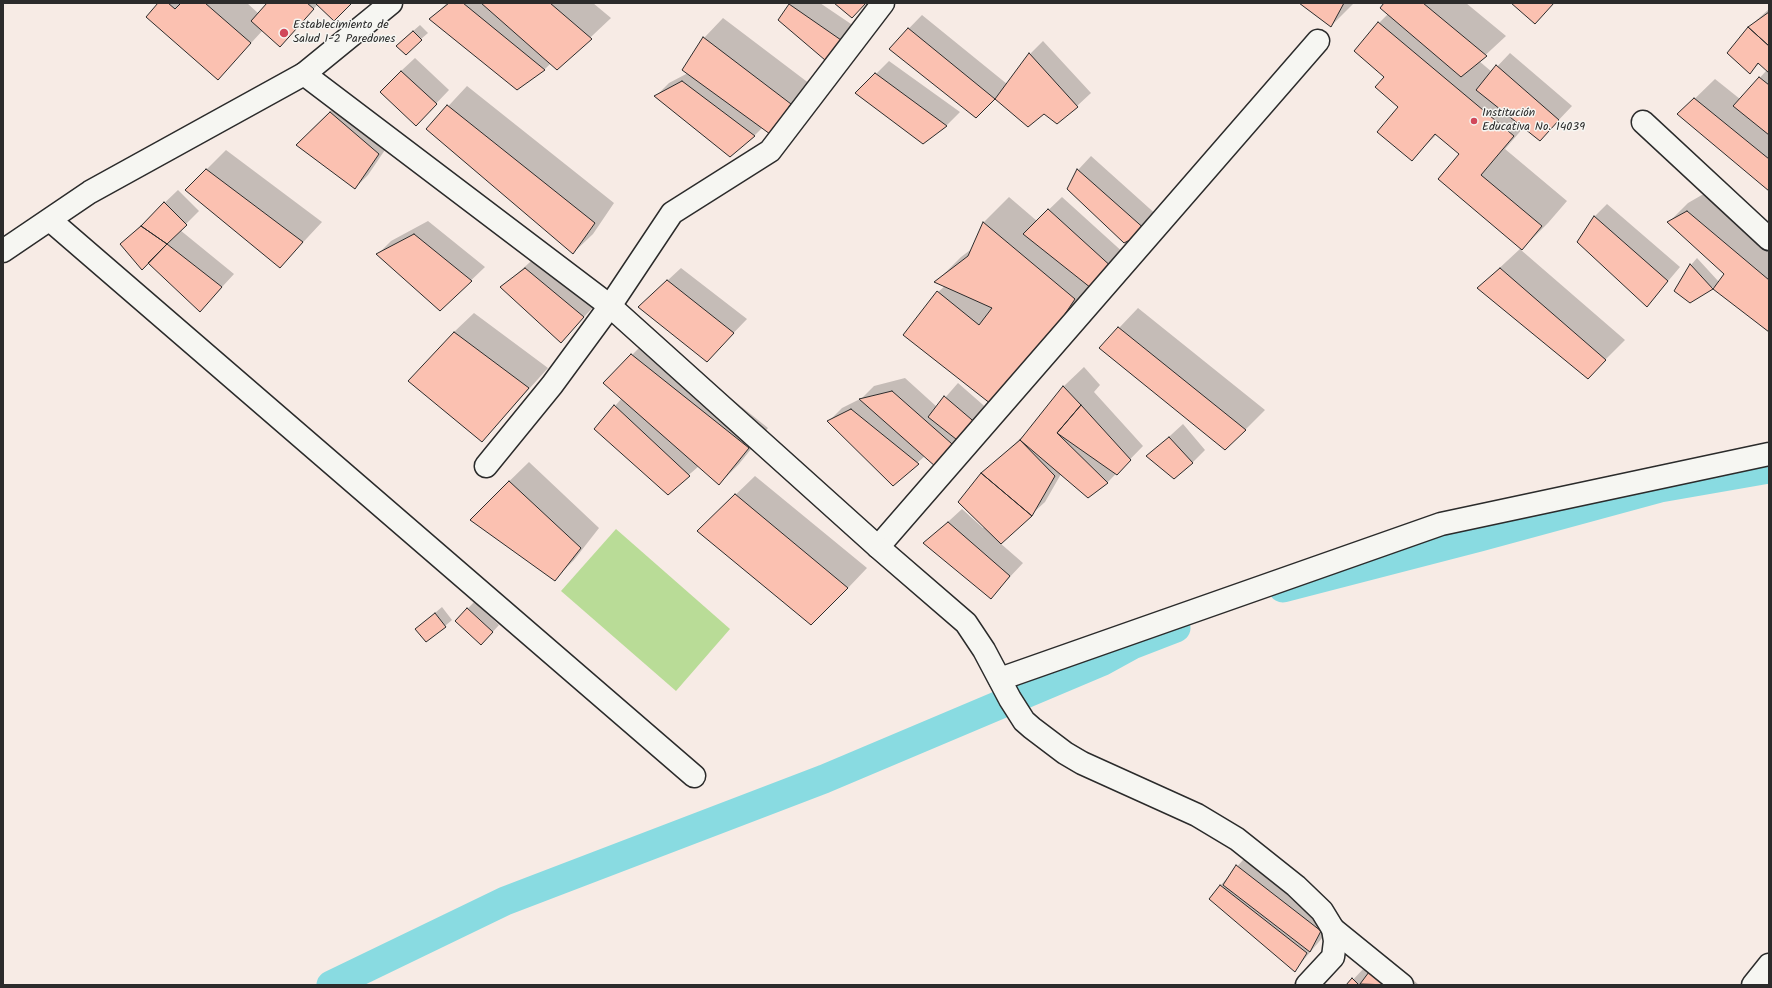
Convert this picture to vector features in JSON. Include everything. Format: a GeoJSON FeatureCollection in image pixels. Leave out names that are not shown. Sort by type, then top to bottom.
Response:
{"type":"FeatureCollection","features":[{"type":"Feature","properties":{"kind":"street"},"geometry":{"type":"LineString","coordinates":[[3,252],[90,192],[304,74],[391,3]]}},
{"type":"Feature","properties":{"kind":"street"},"geometry":{"type":"LineString","coordinates":[[486,466],[552,385],[610,306],[672,213],[770,151],[883,3]]}},
{"type":"Feature","properties":{"kind":"street"},"geometry":{"type":"LineString","coordinates":[[878,547],[1318,41]]}},
{"type":"Feature","properties":{"kind":"street"},"geometry":{"type":"LineString","coordinates":[[304,74],[610,306],[878,547],[966,623],[1000,679],[1010,699],[1024,720],[1032,728],[1082,764],[1197,815],[1237,839],[1301,891],[1322,911],[1333,929],[1402,985]]}},
{"type":"Feature","properties":{"kind":"street"},"geometry":{"type":"LineString","coordinates":[[1643,122],[1769,239]]}},
{"type":"Feature","properties":{"kind":"street"},"geometry":{"type":"LineString","coordinates":[[50,220],[694,776]]}},
{"type":"Feature","properties":{"kind":"street"},"geometry":{"type":"LineString","coordinates":[[1000,679],[1441,524],[1769,454]]}},
{"type":"Feature","properties":{"kind":"street"},"geometry":{"type":"LineString","coordinates":[[1307,985],[1333,957],[1335,941],[1333,929]]}},
{"type":"Feature","properties":{"kind":"street"},"geometry":{"type":"LineString","coordinates":[[1753,985],[1769,965]]}},
{"type":"Feature","properties":{"kind":"green space"},"geometry":{"type":"Polygon","coordinates":[[[616,529],[730,629],[676,691],[561,591],[616,529]]]}},
{"type":"Feature","properties":{"kind":"building"},"geometry":{"type":"Polygon","coordinates":[[[158,3],[168,3],[175,9],[181,3],[205,3],[251,43],[218,80],[146,17],[158,3]]]}},
{"type":"Feature","properties":{"kind":"building"},"geometry":{"type":"Polygon","coordinates":[[[267,3],[307,3],[314,9],[280,47],[251,21],[267,3]]]}},
{"type":"Feature","properties":{"kind":"building"},"geometry":{"type":"Polygon","coordinates":[[[315,3],[352,3],[334,21],[315,3]]]}},
{"type":"Feature","properties":{"kind":"building"},"geometry":{"type":"Polygon","coordinates":[[[449,3],[463,3],[545,70],[517,90],[429,19],[449,3]]]}},
{"type":"Feature","properties":{"kind":"building"},"geometry":{"type":"Polygon","coordinates":[[[481,3],[550,3],[592,39],[557,70],[481,3]]]}},
{"type":"Feature","properties":{"kind":"building"},"geometry":{"type":"Polygon","coordinates":[[[834,3],[866,3],[852,18],[834,3]]]}},
{"type":"Feature","properties":{"kind":"building"},"geometry":{"type":"Polygon","coordinates":[[[1299,3],[1344,3],[1331,27],[1299,3]]]}},
{"type":"Feature","properties":{"kind":"building"},"geometry":{"type":"Polygon","coordinates":[[[1384,3],[1423,3],[1487,56],[1461,77],[1380,8],[1384,3]]]}},
{"type":"Feature","properties":{"kind":"building"},"geometry":{"type":"Polygon","coordinates":[[[1511,3],[1554,3],[1535,24],[1511,3]]]}},
{"type":"Feature","properties":{"kind":"building"},"geometry":{"type":"Polygon","coordinates":[[[789,4],[841,40],[825,60],[778,20],[789,4]]]}},
{"type":"Feature","properties":{"kind":"building"},"geometry":{"type":"Polygon","coordinates":[[[1769,12],[1769,46],[1748,27],[1769,12]]]}},
{"type":"Feature","properties":{"kind":"building"},"geometry":{"type":"Polygon","coordinates":[[[1378,22],[1514,136],[1481,175],[1542,226],[1522,250],[1438,179],[1459,154],[1435,134],[1412,161],[1377,132],[1398,107],[1375,87],[1384,77],[1354,51],[1378,22]]]}},
{"type":"Feature","properties":{"kind":"building"},"geometry":{"type":"Polygon","coordinates":[[[1748,27],[1769,46],[1769,73],[1758,63],[1750,74],[1727,53],[1748,27]]]}},
{"type":"Feature","properties":{"kind":"building"},"geometry":{"type":"Polygon","coordinates":[[[908,28],[995,99],[976,118],[889,49],[908,28]]]}},
{"type":"Feature","properties":{"kind":"building"},"geometry":{"type":"Polygon","coordinates":[[[413,31],[422,40],[406,55],[396,46],[413,31]]]}},
{"type":"Feature","properties":{"kind":"building"},"geometry":{"type":"Polygon","coordinates":[[[703,37],[791,104],[770,134],[682,70],[703,37]]]}},
{"type":"Feature","properties":{"kind":"building"},"geometry":{"type":"Polygon","coordinates":[[[1029,53],[1078,107],[1057,124],[1044,114],[1028,127],[995,99],[1029,53]]]}},
{"type":"Feature","properties":{"kind":"building"},"geometry":{"type":"Polygon","coordinates":[[[1496,65],[1559,120],[1540,141],[1476,90],[1496,65]]]}},
{"type":"Feature","properties":{"kind":"building"},"geometry":{"type":"Polygon","coordinates":[[[401,71],[437,104],[416,126],[380,92],[401,71]]]}},
{"type":"Feature","properties":{"kind":"building"},"geometry":{"type":"Polygon","coordinates":[[[875,73],[947,126],[923,144],[855,93],[875,73]]]}},
{"type":"Feature","properties":{"kind":"building"},"geometry":{"type":"Polygon","coordinates":[[[1759,77],[1769,85],[1769,135],[1733,106],[1759,77]]]}},
{"type":"Feature","properties":{"kind":"building"},"geometry":{"type":"Polygon","coordinates":[[[682,81],[755,136],[730,157],[654,96],[682,81]]]}},
{"type":"Feature","properties":{"kind":"building"},"geometry":{"type":"Polygon","coordinates":[[[1694,98],[1769,159],[1769,191],[1677,114],[1694,98]]]}},
{"type":"Feature","properties":{"kind":"building"},"geometry":{"type":"Polygon","coordinates":[[[447,105],[595,223],[573,254],[426,129],[447,105]]]}},
{"type":"Feature","properties":{"kind":"building"},"geometry":{"type":"Polygon","coordinates":[[[330,112],[379,154],[355,189],[296,145],[330,112]]]}},
{"type":"Feature","properties":{"kind":"building"},"geometry":{"type":"Polygon","coordinates":[[[206,169],[303,242],[280,268],[185,190],[206,169]]]}},
{"type":"Feature","properties":{"kind":"building"},"geometry":{"type":"Polygon","coordinates":[[[1077,169],[1147,231],[1124,243],[1067,189],[1077,169]]]}},
{"type":"Feature","properties":{"kind":"building"},"geometry":{"type":"Polygon","coordinates":[[[164,202],[187,225],[167,244],[141,226],[164,202]]]}},
{"type":"Feature","properties":{"kind":"building"},"geometry":{"type":"Polygon","coordinates":[[[1048,209],[1114,269],[1091,288],[1023,234],[1048,209]]]}},
{"type":"Feature","properties":{"kind":"building"},"geometry":{"type":"Polygon","coordinates":[[[1687,211],[1769,280],[1769,332],[1713,289],[1724,274],[1667,222],[1687,211]]]}},
{"type":"Feature","properties":{"kind":"building"},"geometry":{"type":"Polygon","coordinates":[[[1594,216],[1668,281],[1647,307],[1577,242],[1594,216]]]}},
{"type":"Feature","properties":{"kind":"building"},"geometry":{"type":"Polygon","coordinates":[[[983,222],[1075,299],[1041,350],[991,404],[903,335],[937,291],[979,325],[992,308],[934,282],[968,256],[983,222]]]}},
{"type":"Feature","properties":{"kind":"building"},"geometry":{"type":"Polygon","coordinates":[[[141,226],[167,244],[142,270],[120,244],[141,226]]]}},
{"type":"Feature","properties":{"kind":"building"},"geometry":{"type":"Polygon","coordinates":[[[414,234],[472,281],[440,311],[376,254],[414,234]]]}},
{"type":"Feature","properties":{"kind":"building"},"geometry":{"type":"Polygon","coordinates":[[[167,244],[222,287],[200,312],[148,263],[167,244]]]}},
{"type":"Feature","properties":{"kind":"building"},"geometry":{"type":"Polygon","coordinates":[[[1690,264],[1713,289],[1690,303],[1674,291],[1690,264]]]}},
{"type":"Feature","properties":{"kind":"building"},"geometry":{"type":"Polygon","coordinates":[[[525,268],[584,317],[561,343],[500,287],[525,268]]]}},
{"type":"Feature","properties":{"kind":"building"},"geometry":{"type":"Polygon","coordinates":[[[1500,268],[1606,360],[1588,379],[1477,288],[1500,268]]]}},
{"type":"Feature","properties":{"kind":"building"},"geometry":{"type":"Polygon","coordinates":[[[667,280],[734,333],[707,362],[638,307],[667,280]]]}},
{"type":"Feature","properties":{"kind":"building"},"geometry":{"type":"Polygon","coordinates":[[[1118,327],[1246,430],[1225,450],[1099,348],[1118,327]]]}},
{"type":"Feature","properties":{"kind":"building"},"geometry":{"type":"Polygon","coordinates":[[[454,332],[529,388],[482,442],[408,381],[454,332]]]}},
{"type":"Feature","properties":{"kind":"building"},"geometry":{"type":"Polygon","coordinates":[[[631,354],[749,448],[719,485],[603,383],[631,354]]]}},
{"type":"Feature","properties":{"kind":"building"},"geometry":{"type":"Polygon","coordinates":[[[1063,386],[1081,405],[1057,433],[1108,483],[1088,498],[1020,440],[1063,386]]]}},
{"type":"Feature","properties":{"kind":"building"},"geometry":{"type":"Polygon","coordinates":[[[892,391],[960,451],[936,467],[859,399],[892,391]]]}},
{"type":"Feature","properties":{"kind":"building"},"geometry":{"type":"Polygon","coordinates":[[[944,396],[978,425],[961,443],[928,417],[944,396]]]}},
{"type":"Feature","properties":{"kind":"building"},"geometry":{"type":"Polygon","coordinates":[[[614,405],[690,476],[668,495],[594,429],[614,405]]]}},
{"type":"Feature","properties":{"kind":"building"},"geometry":{"type":"Polygon","coordinates":[[[1081,405],[1131,460],[1117,475],[1057,433],[1081,405]]]}},
{"type":"Feature","properties":{"kind":"building"},"geometry":{"type":"Polygon","coordinates":[[[851,409],[919,464],[893,486],[827,421],[851,409]]]}},
{"type":"Feature","properties":{"kind":"building"},"geometry":{"type":"Polygon","coordinates":[[[1169,437],[1193,463],[1174,479],[1146,456],[1169,437]]]}},
{"type":"Feature","properties":{"kind":"building"},"geometry":{"type":"Polygon","coordinates":[[[1020,440],[1055,476],[1032,516],[981,473],[1020,440]]]}},
{"type":"Feature","properties":{"kind":"building"},"geometry":{"type":"Polygon","coordinates":[[[981,473],[1032,516],[1001,544],[958,502],[981,473]]]}},
{"type":"Feature","properties":{"kind":"building"},"geometry":{"type":"Polygon","coordinates":[[[509,481],[581,548],[555,581],[470,520],[509,481]]]}},
{"type":"Feature","properties":{"kind":"building"},"geometry":{"type":"Polygon","coordinates":[[[735,494],[848,588],[811,625],[697,531],[735,494]]]}},
{"type":"Feature","properties":{"kind":"building"},"geometry":{"type":"Polygon","coordinates":[[[948,522],[1010,576],[991,599],[923,543],[948,522]]]}},
{"type":"Feature","properties":{"kind":"building"},"geometry":{"type":"Polygon","coordinates":[[[467,608],[493,632],[481,645],[455,621],[467,608]]]}},
{"type":"Feature","properties":{"kind":"building"},"geometry":{"type":"Polygon","coordinates":[[[435,613],[446,627],[426,642],[415,629],[435,613]]]}},
{"type":"Feature","properties":{"kind":"building"},"geometry":{"type":"Polygon","coordinates":[[[1236,865],[1321,931],[1310,952],[1223,885],[1236,865]]]}},
{"type":"Feature","properties":{"kind":"building"},"geometry":{"type":"Polygon","coordinates":[[[1220,885],[1307,953],[1295,972],[1209,899],[1220,885]]]}},
{"type":"Feature","properties":{"kind":"building"},"geometry":{"type":"Polygon","coordinates":[[[1372,968],[1391,985],[1360,984],[1372,968]]]}},
{"type":"Feature","properties":{"kind":"building"},"geometry":{"type":"Polygon","coordinates":[[[1352,978],[1359,985],[1346,985],[1352,978]]]}},
{"type":"Feature","properties":{"kind":"waterway"},"geometry":{"type":"LineString","coordinates":[[1283,588],[1480,537],[1660,488],[1769,469]]}},
{"type":"Feature","properties":{"kind":"waterway"},"geometry":{"type":"LineString","coordinates":[[331,985],[505,901],[824,779],[1101,662],[1132,645],[1176,628]]}},
{"type":"Feature","properties":{"kind":"place","name":"Establecimiento de Salud I-2 Paredones"},"geometry":{"type":"Point","coordinates":[284,33]}},
{"type":"Feature","properties":{"kind":"place","name":"Institución Educativa No. 14039"},"geometry":{"type":"Point","coordinates":[1474,121]}}]}
